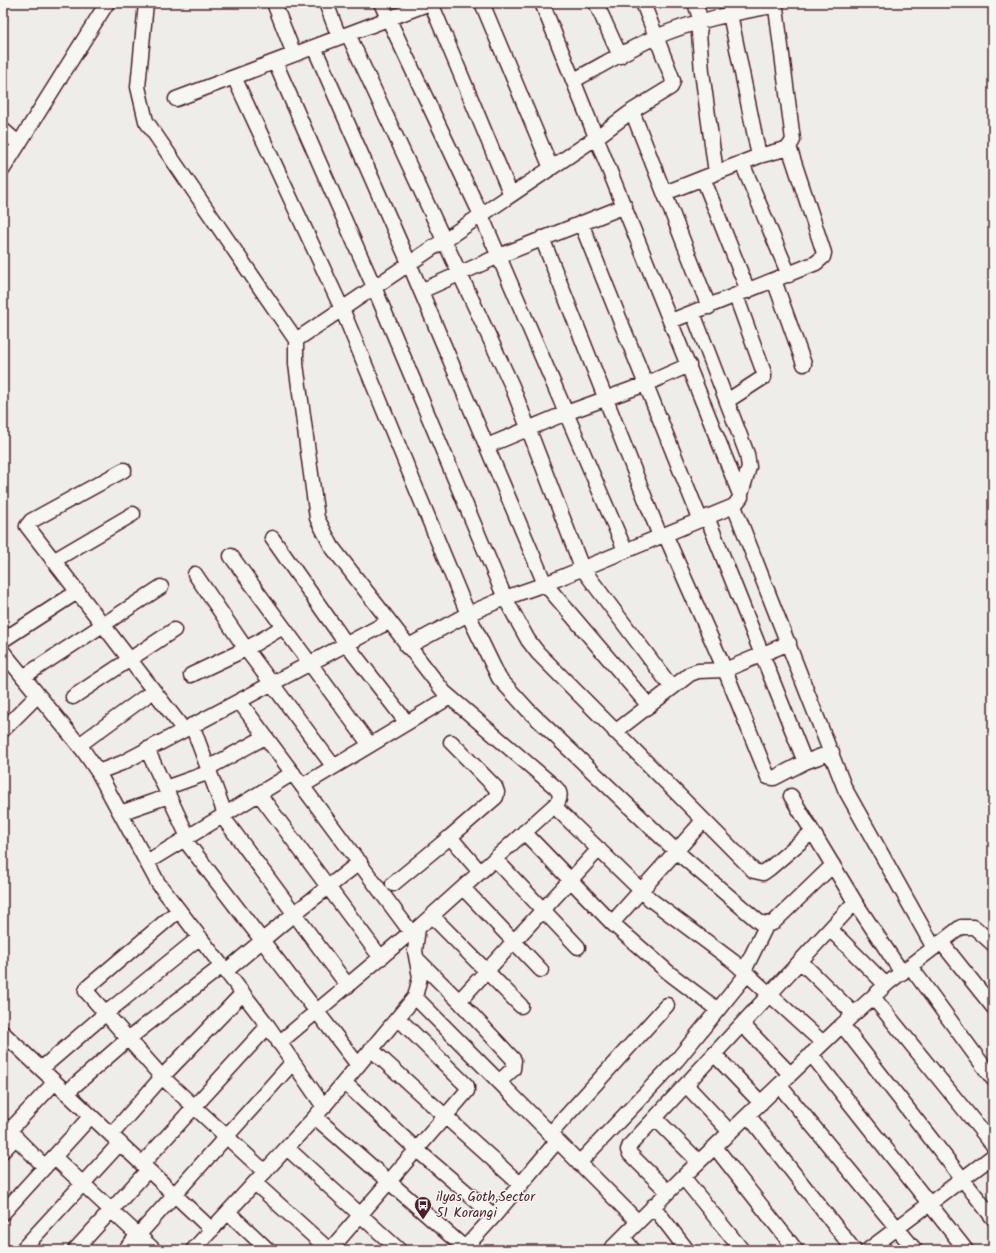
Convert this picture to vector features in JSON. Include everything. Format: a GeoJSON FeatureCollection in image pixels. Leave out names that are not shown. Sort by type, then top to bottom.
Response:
{"type":"FeatureCollection","features":[{"type":"Feature","properties":{"kind":"street"},"geometry":{"type":"LineString","coordinates":[[3,169],[107,3]]}},
{"type":"Feature","properties":{"kind":"street"},"geometry":{"type":"LineString","coordinates":[[146,3],[138,87],[146,120],[296,340],[296,364],[317,518],[332,547],[388,622],[450,697],[559,791],[560,796],[558,802],[554,806],[418,928],[414,935],[381,958],[279,1043]]}},
{"type":"Feature","properties":{"kind":"street"},"geometry":{"type":"LineString","coordinates":[[274,3],[294,54]]}},
{"type":"Feature","properties":{"kind":"street"},"geometry":{"type":"LineString","coordinates":[[326,3],[444,240],[512,386],[582,568],[672,688]]}},
{"type":"Feature","properties":{"kind":"street"},"geometry":{"type":"LineString","coordinates":[[381,3],[481,215],[625,550]]}},
{"type":"Feature","properties":{"kind":"street"},"geometry":{"type":"LineString","coordinates":[[176,99],[430,3],[511,195]]}},
{"type":"Feature","properties":{"kind":"street"},"geometry":{"type":"LineString","coordinates":[[482,3],[551,168]]}},
{"type":"Feature","properties":{"kind":"street"},"geometry":{"type":"LineString","coordinates":[[542,3],[689,365],[789,643],[846,789],[937,945],[993,1007]]}},
{"type":"Feature","properties":{"kind":"street"},"geometry":{"type":"LineString","coordinates":[[596,3],[620,56]]}},
{"type":"Feature","properties":{"kind":"street"},"geometry":{"type":"LineString","coordinates":[[296,340],[597,137],[632,111],[671,87],[673,81],[643,3]]}},
{"type":"Feature","properties":{"kind":"street"},"geometry":{"type":"LineString","coordinates":[[695,3],[701,22],[699,33],[702,72],[716,172]]}},
{"type":"Feature","properties":{"kind":"street"},"geometry":{"type":"LineString","coordinates":[[574,80],[656,37],[730,14],[772,6],[778,10],[793,140],[789,148],[824,253],[820,261],[742,294],[671,321]]}},
{"type":"Feature","properties":{"kind":"street"},"geometry":{"type":"LineString","coordinates":[[730,14],[759,156]]}},
{"type":"Feature","properties":{"kind":"street"},"geometry":{"type":"LineString","coordinates":[[314,47],[409,263],[545,584],[649,706]]}},
{"type":"Feature","properties":{"kind":"street"},"geometry":{"type":"LineString","coordinates":[[275,62],[374,287],[504,598],[538,653],[754,871],[759,873],[770,868],[812,832]]}},
{"type":"Feature","properties":{"kind":"street"},"geometry":{"type":"LineString","coordinates":[[234,77],[342,309],[468,614],[500,678],[528,710],[676,852],[759,922],[767,924],[773,923],[833,865]]}},
{"type":"Feature","properties":{"kind":"street"},"geometry":{"type":"LineString","coordinates":[[632,111],[709,307]]}},
{"type":"Feature","properties":{"kind":"street"},"geometry":{"type":"LineString","coordinates":[[3,130],[19,144]]}},
{"type":"Feature","properties":{"kind":"street"},"geometry":{"type":"LineString","coordinates":[[664,193],[759,156],[789,148]]}},
{"type":"Feature","properties":{"kind":"street"},"geometry":{"type":"LineString","coordinates":[[742,163],[788,275]]}},
{"type":"Feature","properties":{"kind":"street"},"geometry":{"type":"LineString","coordinates":[[703,178],[742,294],[764,373],[762,380],[727,401]]}},
{"type":"Feature","properties":{"kind":"street"},"geometry":{"type":"LineString","coordinates":[[421,291],[542,238],[625,206]]}},
{"type":"Feature","properties":{"kind":"street"},"geometry":{"type":"LineString","coordinates":[[581,223],[646,384],[704,518],[805,762]]}},
{"type":"Feature","properties":{"kind":"street"},"geometry":{"type":"LineString","coordinates":[[542,238],[663,535],[725,670],[768,777],[774,778],[805,762],[832,752]]}},
{"type":"Feature","properties":{"kind":"street"},"geometry":{"type":"LineString","coordinates":[[774,280],[804,364]]}},
{"type":"Feature","properties":{"kind":"street"},"geometry":{"type":"LineString","coordinates":[[408,647],[468,614],[504,598],[545,584],[704,518],[737,500],[749,467],[749,460],[693,313]]}},
{"type":"Feature","properties":{"kind":"street"},"geometry":{"type":"LineString","coordinates":[[487,446],[566,413],[646,384],[689,365]]}},
{"type":"Feature","properties":{"kind":"street"},"geometry":{"type":"LineString","coordinates":[[124,470],[27,523],[28,529],[153,691],[188,728],[209,770],[224,815],[348,986]]}},
{"type":"Feature","properties":{"kind":"street"},"geometry":{"type":"LineString","coordinates":[[53,561],[133,514]]}},
{"type":"Feature","properties":{"kind":"street"},"geometry":{"type":"LineString","coordinates":[[272,538],[347,645],[407,723]]}},
{"type":"Feature","properties":{"kind":"street"},"geometry":{"type":"LineString","coordinates":[[231,556],[370,745]]}},
{"type":"Feature","properties":{"kind":"street"},"geometry":{"type":"LineString","coordinates":[[195,574],[246,649],[334,767]]}},
{"type":"Feature","properties":{"kind":"street"},"geometry":{"type":"LineString","coordinates":[[24,677],[161,587]]}},
{"type":"Feature","properties":{"kind":"street"},"geometry":{"type":"LineString","coordinates":[[3,640],[77,592]]}},
{"type":"Feature","properties":{"kind":"street"},"geometry":{"type":"LineString","coordinates":[[98,772],[146,750],[239,702],[388,622]]}},
{"type":"Feature","properties":{"kind":"street"},"geometry":{"type":"LineString","coordinates":[[191,675],[246,649],[283,627]]}},
{"type":"Feature","properties":{"kind":"street"},"geometry":{"type":"LineString","coordinates":[[73,697],[130,661],[174,630]]}},
{"type":"Feature","properties":{"kind":"street"},"geometry":{"type":"LineString","coordinates":[[615,732],[694,672],[725,670],[789,643]]}},
{"type":"Feature","properties":{"kind":"street"},"geometry":{"type":"LineString","coordinates":[[3,652],[84,750],[98,772],[158,883],[268,1026],[293,1062],[319,1112],[388,1182],[465,1249],[521,1185],[553,1137],[667,1005]]}},
{"type":"Feature","properties":{"kind":"street"},"geometry":{"type":"LineString","coordinates":[[86,740],[153,691]]}},
{"type":"Feature","properties":{"kind":"street"},"geometry":{"type":"LineString","coordinates":[[3,730],[38,695]]}},
{"type":"Feature","properties":{"kind":"street"},"geometry":{"type":"LineString","coordinates":[[302,786],[450,697]]}},
{"type":"Feature","properties":{"kind":"street"},"geometry":{"type":"LineString","coordinates":[[197,1249],[228,1212],[319,1112],[398,1018],[414,997],[420,977],[415,951],[414,935],[239,702]]}},
{"type":"Feature","properties":{"kind":"street"},"geometry":{"type":"LineString","coordinates":[[120,813],[167,792],[209,770],[265,737]]}},
{"type":"Feature","properties":{"kind":"street"},"geometry":{"type":"LineString","coordinates":[[393,884],[496,797],[497,792],[495,787],[451,742]]}},
{"type":"Feature","properties":{"kind":"street"},"geometry":{"type":"LineString","coordinates":[[146,750],[167,792],[186,838],[262,942],[358,1065]]}},
{"type":"Feature","properties":{"kind":"street"},"geometry":{"type":"LineString","coordinates":[[147,862],[293,773]]}},
{"type":"Feature","properties":{"kind":"street"},"geometry":{"type":"LineString","coordinates":[[259,794],[381,958]]}},
{"type":"Feature","properties":{"kind":"street"},"geometry":{"type":"LineString","coordinates":[[791,796],[855,902],[906,970],[993,1079]]}},
{"type":"Feature","properties":{"kind":"street"},"geometry":{"type":"LineString","coordinates":[[554,806],[651,900],[745,973],[823,1043]]}},
{"type":"Feature","properties":{"kind":"street"},"geometry":{"type":"LineString","coordinates":[[612,923],[703,821]]}},
{"type":"Feature","properties":{"kind":"street"},"geometry":{"type":"LineString","coordinates":[[524,832],[612,923],[669,973],[718,1010]]}},
{"type":"Feature","properties":{"kind":"street"},"geometry":{"type":"LineString","coordinates":[[450,837],[480,872]]}},
{"type":"Feature","properties":{"kind":"street"},"geometry":{"type":"LineString","coordinates":[[459,1001],[486,970],[599,850]]}},
{"type":"Feature","properties":{"kind":"street"},"geometry":{"type":"LineString","coordinates":[[495,859],[578,946]]}},
{"type":"Feature","properties":{"kind":"street"},"geometry":{"type":"LineString","coordinates":[[66,1092],[128,1039],[224,968],[262,942],[295,913],[360,862]]}},
{"type":"Feature","properties":{"kind":"street"},"geometry":{"type":"LineString","coordinates":[[463,888],[541,970]]}},
{"type":"Feature","properties":{"kind":"street"},"geometry":{"type":"LineString","coordinates":[[668,1192],[630,1154],[628,1150],[630,1145],[855,902]]}},
{"type":"Feature","properties":{"kind":"street"},"geometry":{"type":"LineString","coordinates":[[179,910],[88,987],[86,991],[162,1077],[265,1172]]}},
{"type":"Feature","properties":{"kind":"street"},"geometry":{"type":"LineString","coordinates":[[432,916],[520,1006]]}},
{"type":"Feature","properties":{"kind":"street"},"geometry":{"type":"LineString","coordinates":[[579,1163],[676,1060],[718,1010],[745,973],[767,924]]}},
{"type":"Feature","properties":{"kind":"street"},"geometry":{"type":"LineString","coordinates":[[610,1250],[653,1206],[790,1074],[886,985],[961,926],[970,926],[978,929],[993,944]]}},
{"type":"Feature","properties":{"kind":"street"},"geometry":{"type":"LineString","coordinates":[[830,929],[886,985]]}},
{"type":"Feature","properties":{"kind":"street"},"geometry":{"type":"LineString","coordinates":[[41,1070],[105,1014],[200,937]]}},
{"type":"Feature","properties":{"kind":"street"},"geometry":{"type":"LineString","coordinates":[[417,959],[514,1060],[515,1066],[513,1069],[499,1082]]}},
{"type":"Feature","properties":{"kind":"street"},"geometry":{"type":"LineString","coordinates":[[800,961],[854,1014]]}},
{"type":"Feature","properties":{"kind":"street"},"geometry":{"type":"LineString","coordinates":[[22,1250],[82,1184],[162,1077],[243,993]]}},
{"type":"Feature","properties":{"kind":"street"},"geometry":{"type":"LineString","coordinates":[[414,997],[638,1222]]}},
{"type":"Feature","properties":{"kind":"street"},"geometry":{"type":"LineString","coordinates":[[873,997],[993,1145]]}},
{"type":"Feature","properties":{"kind":"street"},"geometry":{"type":"LineString","coordinates":[[255,1183],[330,1250],[467,1091],[467,1086],[398,1018]]}},
{"type":"Feature","properties":{"kind":"street"},"geometry":{"type":"LineString","coordinates":[[742,1024],[790,1074]]}},
{"type":"Feature","properties":{"kind":"street"},"geometry":{"type":"LineString","coordinates":[[842,1025],[993,1218]]}},
{"type":"Feature","properties":{"kind":"street"},"geometry":{"type":"LineString","coordinates":[[75,1250],[111,1210],[195,1106],[268,1026]]}},
{"type":"Feature","properties":{"kind":"street"},"geometry":{"type":"LineString","coordinates":[[3,1033],[212,1230]]}},
{"type":"Feature","properties":{"kind":"street"},"geometry":{"type":"LineString","coordinates":[[371,1049],[521,1185]]}},
{"type":"Feature","properties":{"kind":"street"},"geometry":{"type":"LineString","coordinates":[[714,1054],[761,1103]]}},
{"type":"Feature","properties":{"kind":"street"},"geometry":{"type":"LineString","coordinates":[[812,1054],[966,1250]]}},
{"type":"Feature","properties":{"kind":"street"},"geometry":{"type":"LineString","coordinates":[[125,1250],[293,1062]]}},
{"type":"Feature","properties":{"kind":"street"},"geometry":{"type":"LineString","coordinates":[[3,1151],[9,1131],[55,1082]]}},
{"type":"Feature","properties":{"kind":"street"},"geometry":{"type":"LineString","coordinates":[[344,1082],[416,1150],[494,1216]]}},
{"type":"Feature","properties":{"kind":"street"},"geometry":{"type":"LineString","coordinates":[[686,1085],[730,1132]]}},
{"type":"Feature","properties":{"kind":"street"},"geometry":{"type":"LineString","coordinates":[[779,1085],[898,1227],[915,1250]]}},
{"type":"Feature","properties":{"kind":"street"},"geometry":{"type":"LineString","coordinates":[[748,1115],[854,1250]]}},
{"type":"Feature","properties":{"kind":"street"},"geometry":{"type":"LineString","coordinates":[[3,1213],[91,1116]]}},
{"type":"Feature","properties":{"kind":"street"},"geometry":{"type":"LineString","coordinates":[[655,1118],[699,1162]]}},
{"type":"Feature","properties":{"kind":"street"},"geometry":{"type":"LineString","coordinates":[[9,1131],[49,1162],[82,1184],[154,1250]]}},
{"type":"Feature","properties":{"kind":"street"},"geometry":{"type":"LineString","coordinates":[[715,1147],[796,1250]]}},
{"type":"Feature","properties":{"kind":"street"},"geometry":{"type":"LineString","coordinates":[[287,1148],[399,1250]]}},
{"type":"Feature","properties":{"kind":"street"},"geometry":{"type":"LineString","coordinates":[[868,1250],[993,1156]]}},
{"type":"Feature","properties":{"kind":"street"},"geometry":{"type":"LineString","coordinates":[[683,1177],[742,1250]]}},
{"type":"Feature","properties":{"kind":"street"},"geometry":{"type":"LineString","coordinates":[[653,1206],[688,1250]]}},
{"type":"Feature","properties":{"kind":"street"},"geometry":{"type":"LineString","coordinates":[[228,1212],[268,1250]]}},
{"type":"Feature","properties":{"kind":"street"},"geometry":{"type":"LineString","coordinates":[[623,1237],[633,1250]]}},
{"type":"Feature","properties":{"kind":"place","name":"ilyas Goth,Sector 51 Korangi"},"geometry":{"type":"Point","coordinates":[423,1220]}}]}
